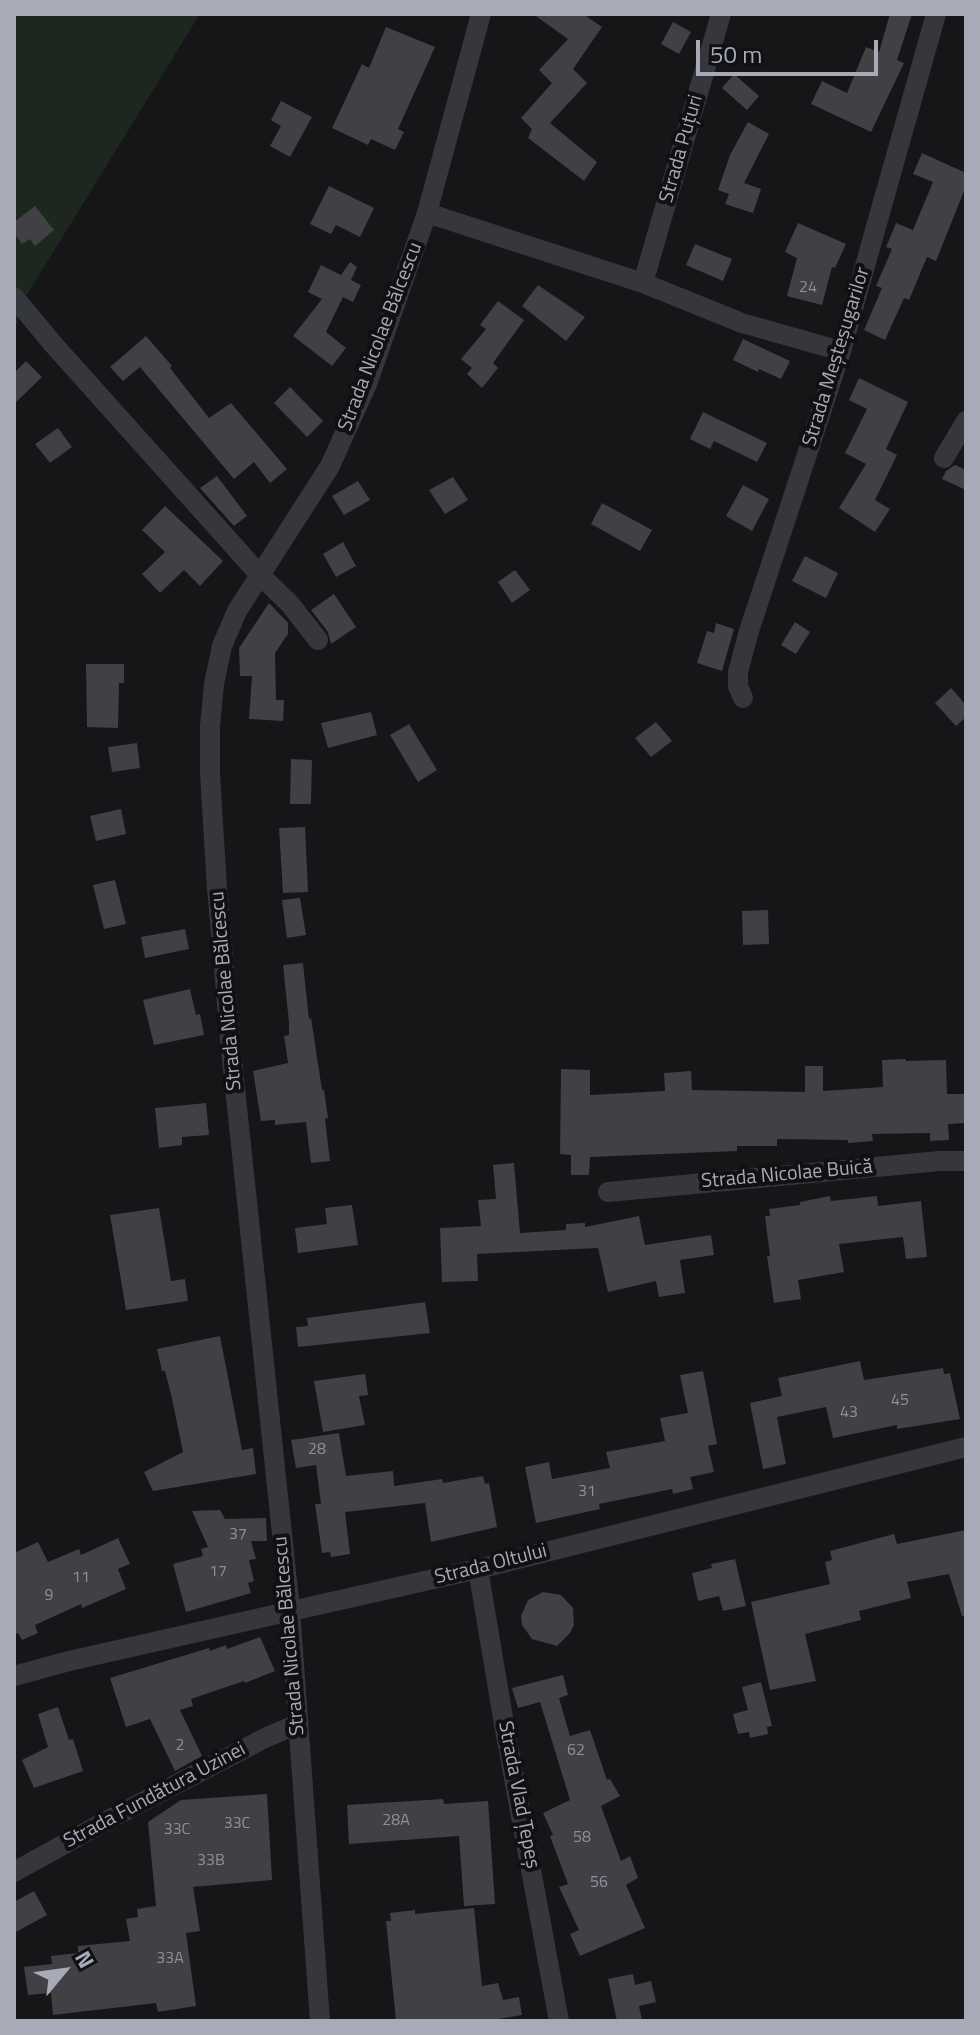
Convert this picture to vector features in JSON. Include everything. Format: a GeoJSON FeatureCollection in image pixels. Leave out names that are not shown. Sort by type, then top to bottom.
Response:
{"type":"FeatureCollection","features":[{"type":"Feature","properties":{"kind":"street","name":"Strada Nicolae Bălcescu"},"geometry":{"type":"LineString","coordinates":[[320,2021],[290,1610],[231,1050],[210,774],[213,698],[222,646],[259,574],[301,514],[348,427],[367,384],[427,213],[481,14]]}},
{"type":"Feature","properties":{"kind":"street","name":"Strada Puțuri"},"geometry":{"type":"LineString","coordinates":[[643,283],[721,14]]}},
{"type":"Feature","properties":{"kind":"street","name":"Strada Meșteșugarilor"},"geometry":{"type":"LineString","coordinates":[[743,698],[738,686],[738,672],[749,631],[841,351],[936,14]]}},
{"type":"Feature","properties":{"kind":"street"},"geometry":{"type":"LineString","coordinates":[[427,213],[643,283],[742,323],[841,351]]}},
{"type":"Feature","properties":{"kind":"street"},"geometry":{"type":"LineString","coordinates":[[14,297],[63,356],[259,574],[290,604],[318,640]]}},
{"type":"Feature","properties":{"kind":"street"},"geometry":{"type":"LineString","coordinates":[[944,458],[966,421]]}},
{"type":"Feature","properties":{"kind":"street","name":"Strada Nicolae Buică"},"geometry":{"type":"LineString","coordinates":[[608,1192],[966,1161]]}},
{"type":"Feature","properties":{"kind":"street","name":"Strada Oltului"},"geometry":{"type":"LineString","coordinates":[[14,1676],[478,1569],[966,1447]]}},
{"type":"Feature","properties":{"kind":"street","name":"Strada Vlad Țepeș"},"geometry":{"type":"LineString","coordinates":[[478,1569],[559,2021]]}},
{"type":"Feature","properties":{"kind":"street","name":"Strada Fundătura Uzinei"},"geometry":{"type":"LineString","coordinates":[[14,1872],[173,1786],[298,1724]]}},
{"type":"Feature","properties":{"kind":"shaded area"},"geometry":{"type":"Polygon","coordinates":[[[14,14],[200,14],[20,306],[14,341],[14,14]]]}},
{"type":"Feature","properties":{"kind":"building"},"geometry":{"type":"Polygon","coordinates":[[[533,14],[583,14],[602,27],[573,69],[587,83],[550,123],[597,162],[584,181],[528,138],[532,129],[521,118],[552,83],[539,70],[568,39],[533,14]]]}},
{"type":"Feature","properties":{"kind":"building"},"geometry":{"type":"Polygon","coordinates":[[[890,14],[912,14],[897,60],[904,63],[871,132],[811,104],[822,81],[847,93],[866,47],[879,52],[890,14]]]}},
{"type":"Feature","properties":{"kind":"building"},"geometry":{"type":"Polygon","coordinates":[[[673,22],[691,32],[679,54],[661,44],[673,22]]]}},
{"type":"Feature","properties":{"kind":"building"},"geometry":{"type":"Polygon","coordinates":[[[386,27],[435,47],[398,129],[404,132],[395,150],[371,139],[368,145],[332,128],[362,64],[369,68],[386,27]]]}},
{"type":"Feature","properties":{"kind":"building"},"geometry":{"type":"Polygon","coordinates":[[[734,74],[759,96],[747,110],[722,88],[734,74]]]}},
{"type":"Feature","properties":{"kind":"building"},"geometry":{"type":"Polygon","coordinates":[[[281,101],[312,117],[290,157],[270,146],[281,126],[271,120],[281,101]]]}},
{"type":"Feature","properties":{"kind":"building"},"geometry":{"type":"Polygon","coordinates":[[[748,122],[769,134],[744,183],[761,189],[753,213],[725,204],[729,194],[718,190],[730,155],[748,122]]]}},
{"type":"Feature","properties":{"kind":"building"},"geometry":{"type":"Polygon","coordinates":[[[922,153],[966,173],[966,186],[936,261],[927,257],[909,300],[904,298],[885,340],[864,330],[882,288],[876,286],[892,249],[886,247],[896,223],[913,230],[933,182],[913,174],[922,153]]]}},
{"type":"Feature","properties":{"kind":"building"},"geometry":{"type":"Polygon","coordinates":[[[329,186],[374,208],[360,237],[336,225],[331,234],[310,224],[329,186]]]}},
{"type":"Feature","properties":{"kind":"building"},"geometry":{"type":"Polygon","coordinates":[[[35,206],[54,230],[35,246],[30,239],[22,244],[14,233],[14,222],[35,206]]]}},
{"type":"Feature","properties":{"kind":"building"},"geometry":{"type":"Polygon","coordinates":[[[798,223],[846,244],[835,268],[832,267],[822,305],[787,296],[797,258],[785,252],[798,223]]]}},
{"type":"Feature","properties":{"kind":"building"},"geometry":{"type":"Polygon","coordinates":[[[695,244],[732,259],[723,281],[686,265],[695,244]]]}},
{"type":"Feature","properties":{"kind":"building"},"geometry":{"type":"Polygon","coordinates":[[[350,262],[357,267],[351,280],[361,285],[353,302],[343,297],[326,332],[346,348],[332,366],[293,336],[322,299],[308,292],[321,265],[341,275],[350,262]]]}},
{"type":"Feature","properties":{"kind":"building"},"geometry":{"type":"Polygon","coordinates":[[[538,285],[585,317],[566,341],[522,306],[538,285]]]}},
{"type":"Feature","properties":{"kind":"building"},"geometry":{"type":"Polygon","coordinates":[[[498,301],[524,320],[493,363],[498,368],[482,388],[467,374],[472,368],[461,359],[486,329],[480,325],[498,301]]]}},
{"type":"Feature","properties":{"kind":"building"},"geometry":{"type":"Polygon","coordinates":[[[146,336],[209,418],[231,403],[287,469],[270,483],[254,462],[234,479],[140,367],[123,381],[110,367],[146,336]]]}},
{"type":"Feature","properties":{"kind":"building"},"geometry":{"type":"Polygon","coordinates":[[[743,339],[790,361],[781,379],[733,360],[743,339]]]}},
{"type":"Feature","properties":{"kind":"building"},"geometry":{"type":"Polygon","coordinates":[[[26,361],[42,377],[14,404],[14,373],[26,361]]]}},
{"type":"Feature","properties":{"kind":"building"},"geometry":{"type":"Polygon","coordinates":[[[859,378],[908,402],[886,449],[897,455],[875,500],[890,509],[875,532],[839,508],[866,464],[845,453],[867,409],[849,400],[859,378]]]}},
{"type":"Feature","properties":{"kind":"building"},"geometry":{"type":"Polygon","coordinates":[[[290,387],[323,421],[307,437],[274,403],[290,387]]]}},
{"type":"Feature","properties":{"kind":"building"},"geometry":{"type":"Polygon","coordinates":[[[703,412],[767,443],[757,462],[714,441],[710,449],[690,439],[703,412]]]}},
{"type":"Feature","properties":{"kind":"building"},"geometry":{"type":"Polygon","coordinates":[[[58,428],[72,447],[50,463],[35,444],[58,428]]]}},
{"type":"Feature","properties":{"kind":"building"},"geometry":{"type":"Polygon","coordinates":[[[955,465],[966,470],[966,490],[942,479],[946,471],[955,465]]]}},
{"type":"Feature","properties":{"kind":"building"},"geometry":{"type":"Polygon","coordinates":[[[217,476],[247,516],[234,526],[200,488],[217,476]]]}},
{"type":"Feature","properties":{"kind":"building"},"geometry":{"type":"Polygon","coordinates":[[[453,477],[468,500],[445,514],[429,490],[453,477]]]}},
{"type":"Feature","properties":{"kind":"building"},"geometry":{"type":"Polygon","coordinates":[[[358,481],[370,500],[344,515],[332,496],[358,481]]]}},
{"type":"Feature","properties":{"kind":"building"},"geometry":{"type":"Polygon","coordinates":[[[743,485],[769,499],[752,531],[726,516],[743,485]]]}},
{"type":"Feature","properties":{"kind":"building"},"geometry":{"type":"Polygon","coordinates":[[[602,503],[652,530],[640,551],[591,524],[602,503]]]}},
{"type":"Feature","properties":{"kind":"building"},"geometry":{"type":"Polygon","coordinates":[[[165,506],[223,561],[200,586],[184,570],[160,593],[142,574],[165,552],[142,530],[165,506]]]}},
{"type":"Feature","properties":{"kind":"building"},"geometry":{"type":"Polygon","coordinates":[[[343,542],[356,566],[336,577],[323,554],[343,542]]]}},
{"type":"Feature","properties":{"kind":"building"},"geometry":{"type":"Polygon","coordinates":[[[805,556],[838,573],[826,598],[792,581],[805,556]]]}},
{"type":"Feature","properties":{"kind":"building"},"geometry":{"type":"Polygon","coordinates":[[[515,570],[530,590],[512,603],[498,582],[515,570]]]}},
{"type":"Feature","properties":{"kind":"building"},"geometry":{"type":"Polygon","coordinates":[[[334,594],[356,627],[331,644],[328,632],[311,610],[334,594]]]}},
{"type":"Feature","properties":{"kind":"building"},"geometry":{"type":"Polygon","coordinates":[[[269,603],[288,623],[288,634],[275,653],[276,700],[284,700],[283,721],[249,719],[252,676],[240,676],[239,648],[269,603]]]}},
{"type":"Feature","properties":{"kind":"building"},"geometry":{"type":"Polygon","coordinates":[[[795,622],[810,632],[796,654],[781,645],[795,622]]]}},
{"type":"Feature","properties":{"kind":"building"},"geometry":{"type":"Polygon","coordinates":[[[716,623],[734,629],[722,671],[697,663],[707,631],[714,633],[716,623]]]}},
{"type":"Feature","properties":{"kind":"building"},"geometry":{"type":"Polygon","coordinates":[[[86,664],[124,664],[124,683],[119,683],[118,728],[87,727],[86,664]]]}},
{"type":"Feature","properties":{"kind":"building"},"geometry":{"type":"Polygon","coordinates":[[[951,688],[966,705],[966,717],[956,726],[935,703],[951,688]]]}},
{"type":"Feature","properties":{"kind":"building"},"geometry":{"type":"Polygon","coordinates":[[[371,712],[377,735],[328,748],[321,723],[371,712]]]}},
{"type":"Feature","properties":{"kind":"building"},"geometry":{"type":"Polygon","coordinates":[[[656,722],[672,741],[651,757],[635,738],[656,722]]]}},
{"type":"Feature","properties":{"kind":"building"},"geometry":{"type":"Polygon","coordinates":[[[409,724],[437,770],[418,782],[390,735],[409,724]]]}},
{"type":"Feature","properties":{"kind":"building"},"geometry":{"type":"Polygon","coordinates":[[[137,743],[140,768],[112,772],[108,747],[137,743]]]}},
{"type":"Feature","properties":{"kind":"building"},"geometry":{"type":"Polygon","coordinates":[[[291,759],[312,760],[311,804],[290,804],[291,759]]]}},
{"type":"Feature","properties":{"kind":"building"},"geometry":{"type":"Polygon","coordinates":[[[121,809],[126,834],[96,841],[90,816],[121,809]]]}},
{"type":"Feature","properties":{"kind":"building"},"geometry":{"type":"Polygon","coordinates":[[[305,827],[308,892],[283,893],[279,828],[305,827]]]}},
{"type":"Feature","properties":{"kind":"building"},"geometry":{"type":"Polygon","coordinates":[[[115,880],[126,924],[104,929],[93,885],[115,880]]]}},
{"type":"Feature","properties":{"kind":"building"},"geometry":{"type":"Polygon","coordinates":[[[300,898],[306,935],[287,938],[282,900],[300,898]]]}},
{"type":"Feature","properties":{"kind":"building"},"geometry":{"type":"Polygon","coordinates":[[[768,910],[769,944],[743,945],[742,911],[768,910]]]}},
{"type":"Feature","properties":{"kind":"building"},"geometry":{"type":"Polygon","coordinates":[[[185,929],[189,949],[145,958],[141,937],[185,929]]]}},
{"type":"Feature","properties":{"kind":"building"},"geometry":{"type":"Polygon","coordinates":[[[303,963],[309,1019],[328,1118],[325,1119],[330,1161],[311,1163],[306,1122],[275,1125],[275,1120],[261,1121],[253,1071],[288,1063],[284,1036],[289,1035],[289,1022],[283,965],[303,963]]]}},
{"type":"Feature","properties":{"kind":"building"},"geometry":{"type":"Polygon","coordinates":[[[190,989],[204,1035],[154,1045],[143,1000],[190,989]]]}},
{"type":"Feature","properties":{"kind":"building"},"geometry":{"type":"Polygon","coordinates":[[[882,1060],[946,1060],[947,1094],[966,1094],[966,1123],[948,1124],[949,1140],[930,1141],[930,1133],[872,1134],[873,1141],[848,1143],[848,1140],[777,1139],[777,1146],[737,1146],[737,1151],[590,1157],[589,1175],[571,1175],[571,1155],[560,1154],[561,1069],[590,1070],[590,1095],[665,1091],[664,1073],[691,1071],[692,1090],[805,1092],[805,1066],[823,1066],[823,1091],[883,1087],[882,1060]]]}},
{"type":"Feature","properties":{"kind":"building"},"geometry":{"type":"Polygon","coordinates":[[[206,1103],[209,1135],[182,1137],[182,1145],[159,1148],[155,1108],[206,1103]]]}},
{"type":"Feature","properties":{"kind":"building"},"geometry":{"type":"Polygon","coordinates":[[[514,1163],[520,1233],[566,1230],[566,1224],[585,1223],[585,1227],[639,1216],[645,1245],[711,1235],[714,1255],[680,1260],[685,1293],[659,1297],[656,1281],[608,1292],[598,1248],[477,1254],[478,1281],[442,1282],[440,1228],[481,1226],[478,1200],[496,1199],[493,1165],[514,1163]]]}},
{"type":"Feature","properties":{"kind":"building"},"geometry":{"type":"Polygon","coordinates":[[[830,1196],[831,1201],[877,1196],[878,1206],[921,1201],[927,1257],[906,1259],[903,1237],[839,1244],[844,1272],[798,1280],[801,1299],[774,1303],[765,1216],[770,1216],[769,1209],[800,1205],[800,1202],[830,1196]]]}},
{"type":"Feature","properties":{"kind":"building"},"geometry":{"type":"Polygon","coordinates":[[[352,1205],[358,1245],[298,1253],[295,1228],[327,1224],[325,1208],[352,1205]]]}},
{"type":"Feature","properties":{"kind":"building"},"geometry":{"type":"Polygon","coordinates":[[[159,1208],[171,1281],[185,1279],[188,1301],[126,1310],[110,1215],[159,1208]]]}},
{"type":"Feature","properties":{"kind":"building"},"geometry":{"type":"Polygon","coordinates":[[[425,1302],[430,1333],[298,1347],[296,1327],[308,1326],[307,1318],[425,1302]]]}},
{"type":"Feature","properties":{"kind":"building"},"geometry":{"type":"Polygon","coordinates":[[[220,1336],[242,1450],[253,1448],[256,1474],[153,1491],[144,1472],[183,1452],[171,1394],[157,1349],[220,1336]]]}},
{"type":"Feature","properties":{"kind":"building"},"geometry":{"type":"Polygon","coordinates":[[[860,1361],[864,1380],[943,1368],[944,1374],[950,1373],[960,1419],[897,1429],[897,1425],[833,1438],[826,1407],[777,1417],[786,1464],[763,1469],[750,1403],[782,1396],[778,1378],[860,1361]]]}},
{"type":"Feature","properties":{"kind":"building"},"geometry":{"type":"Polygon","coordinates":[[[703,1371],[717,1444],[708,1446],[714,1472],[690,1477],[693,1489],[673,1494],[672,1489],[599,1504],[600,1509],[536,1523],[525,1467],[549,1462],[552,1479],[610,1468],[606,1452],[665,1441],[660,1418],[688,1413],[680,1375],[703,1371]]]}},
{"type":"Feature","properties":{"kind":"building"},"geometry":{"type":"Polygon","coordinates":[[[365,1374],[368,1395],[359,1396],[365,1425],[323,1432],[314,1381],[365,1374]]]}},
{"type":"Feature","properties":{"kind":"building"},"geometry":{"type":"Polygon","coordinates":[[[339,1433],[346,1476],[393,1471],[394,1486],[442,1479],[443,1483],[483,1476],[485,1484],[489,1483],[497,1527],[431,1542],[425,1503],[345,1512],[350,1554],[331,1557],[330,1552],[322,1553],[315,1504],[321,1504],[316,1465],[296,1468],[291,1440],[339,1433]]]}},
{"type":"Feature","properties":{"kind":"building"},"geometry":{"type":"Polygon","coordinates":[[[220,1510],[225,1519],[266,1518],[267,1541],[251,1541],[256,1559],[249,1560],[254,1581],[248,1583],[251,1593],[186,1612],[173,1564],[203,1556],[201,1549],[208,1547],[192,1511],[220,1510]]]}},
{"type":"Feature","properties":{"kind":"building"},"geometry":{"type":"Polygon","coordinates":[[[966,1530],[966,1615],[962,1616],[949,1574],[907,1582],[911,1598],[859,1611],[861,1620],[805,1634],[816,1681],[770,1690],[751,1602],[830,1584],[825,1562],[832,1560],[830,1551],[894,1534],[897,1544],[966,1530]]]}},
{"type":"Feature","properties":{"kind":"building"},"geometry":{"type":"Polygon","coordinates":[[[118,1538],[130,1564],[118,1569],[126,1589],[82,1608],[81,1604],[35,1625],[38,1633],[22,1640],[18,1633],[14,1635],[14,1553],[38,1542],[48,1562],[79,1549],[81,1555],[118,1538]]]}},
{"type":"Feature","properties":{"kind":"building"},"geometry":{"type":"Polygon","coordinates":[[[735,1559],[746,1606],[723,1611],[719,1596],[698,1601],[692,1573],[712,1568],[711,1564],[735,1559]]]}},
{"type":"Feature","properties":{"kind":"building"},"geometry":{"type":"Polygon","coordinates":[[[543,1592],[561,1595],[573,1608],[574,1625],[557,1646],[532,1639],[522,1625],[521,1616],[528,1600],[543,1592]]]}},
{"type":"Feature","properties":{"kind":"building"},"geometry":{"type":"Polygon","coordinates":[[[260,1637],[275,1671],[191,1699],[193,1706],[180,1710],[202,1756],[175,1771],[150,1719],[126,1727],[110,1678],[209,1648],[210,1651],[226,1645],[227,1649],[260,1637]]]}},
{"type":"Feature","properties":{"kind":"building"},"geometry":{"type":"Polygon","coordinates":[[[563,1675],[568,1695],[559,1698],[570,1736],[590,1730],[607,1780],[610,1779],[620,1796],[601,1806],[621,1861],[630,1856],[638,1878],[626,1885],[645,1928],[580,1956],[570,1934],[579,1930],[559,1887],[568,1884],[543,1813],[570,1800],[540,1702],[518,1708],[512,1688],[563,1675]]]}},
{"type":"Feature","properties":{"kind":"building"},"geometry":{"type":"Polygon","coordinates":[[[761,1682],[772,1726],[767,1727],[768,1734],[750,1738],[749,1732],[738,1734],[733,1714],[748,1710],[742,1687],[761,1682]]]}},
{"type":"Feature","properties":{"kind":"building"},"geometry":{"type":"Polygon","coordinates":[[[58,1707],[83,1771],[34,1788],[22,1760],[48,1747],[38,1714],[58,1707]]]}},
{"type":"Feature","properties":{"kind":"building"},"geometry":{"type":"Polygon","coordinates":[[[267,1794],[272,1880],[193,1887],[200,1931],[186,1933],[196,2006],[158,2012],[156,2003],[53,2015],[51,1993],[28,1995],[24,1967],[52,1964],[51,1956],[78,1953],[78,1946],[130,1941],[126,1919],[138,1917],[137,1909],[156,1906],[148,1822],[181,1800],[267,1794]]]}},
{"type":"Feature","properties":{"kind":"building"},"geometry":{"type":"Polygon","coordinates":[[[443,1799],[444,1804],[488,1801],[495,1904],[464,1906],[459,1836],[349,1844],[347,1805],[443,1799]]]}},
{"type":"Feature","properties":{"kind":"building"},"geometry":{"type":"Polygon","coordinates":[[[34,1891],[47,1915],[14,1933],[14,1902],[34,1891]]]}},
{"type":"Feature","properties":{"kind":"building"},"geometry":{"type":"Polygon","coordinates":[[[474,1908],[482,1986],[498,1983],[503,2000],[519,1997],[522,2015],[486,2021],[396,2021],[386,1921],[391,1921],[390,1913],[415,1910],[415,1914],[474,1908]]]}},
{"type":"Feature","properties":{"kind":"building"},"geometry":{"type":"Polygon","coordinates":[[[633,1974],[635,1985],[651,1981],[656,2002],[639,2006],[642,2021],[617,2021],[608,1979],[633,1974]]]}}]}
